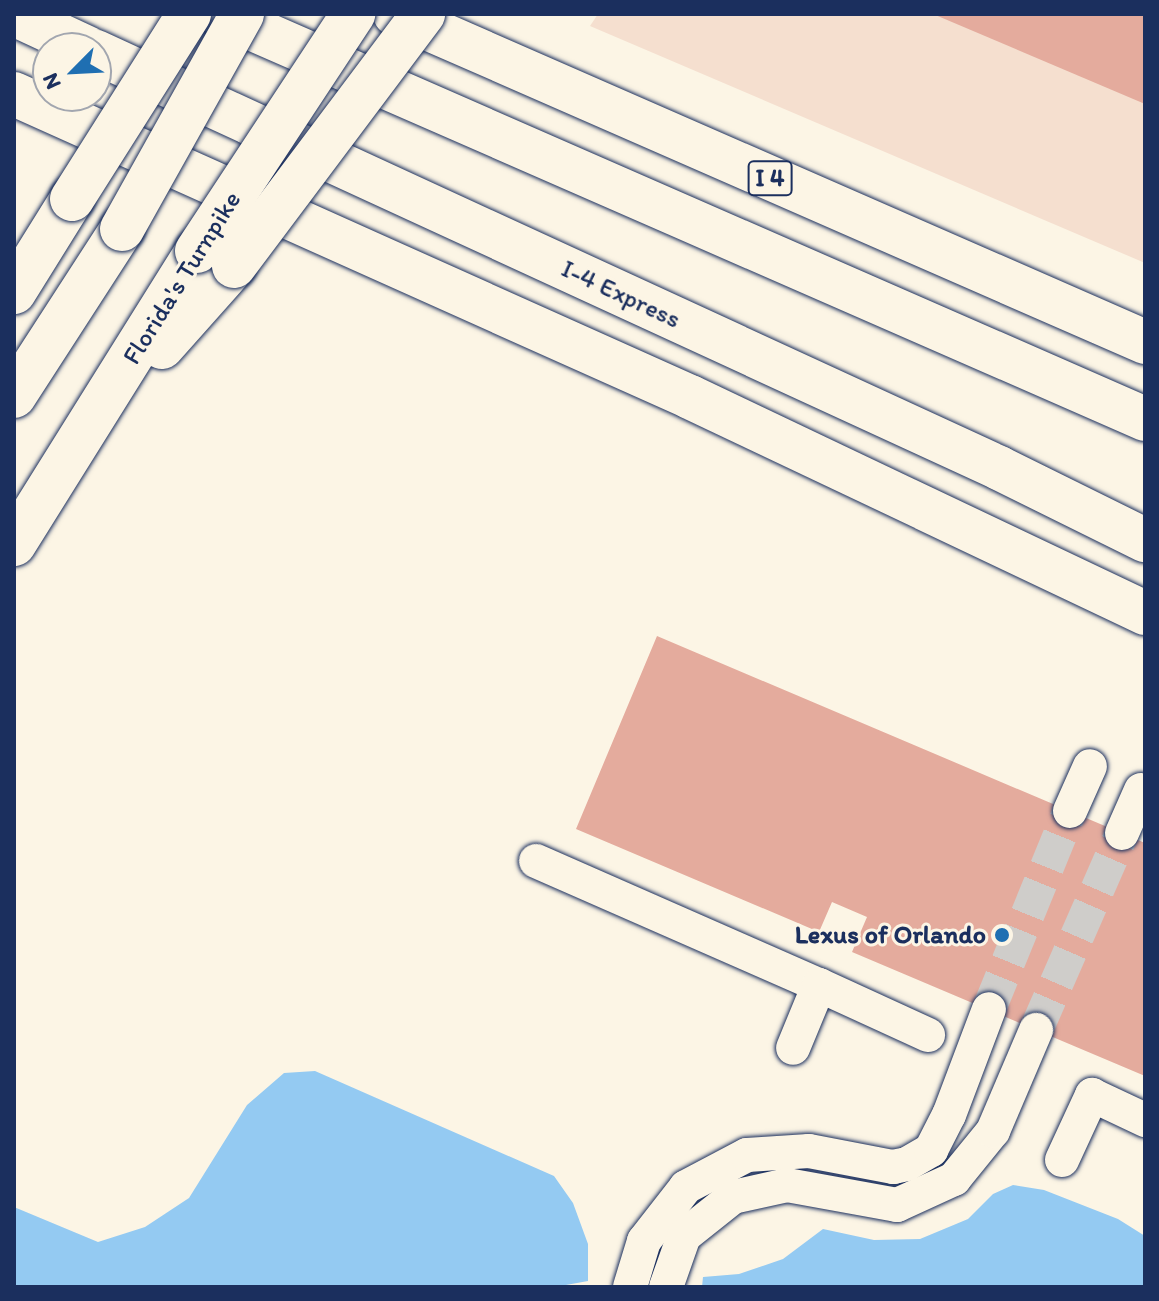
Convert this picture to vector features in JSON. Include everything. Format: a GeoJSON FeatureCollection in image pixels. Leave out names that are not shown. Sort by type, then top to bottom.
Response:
{"type":"FeatureCollection","features":[{"type":"Feature","properties":{"kind":"highway"},"geometry":{"type":"LineString","coordinates":[[14,14],[53,32]]}},
{"type":"Feature","properties":{"kind":"highway"},"geometry":{"type":"LineString","coordinates":[[14,292],[189,14]]}},
{"type":"Feature","properties":{"kind":"highway"},"geometry":{"type":"LineString","coordinates":[[219,14],[1145,419]]}},
{"type":"Feature","properties":{"kind":"highway"},"geometry":{"type":"LineString","coordinates":[[14,396],[122,229],[242,14]]}},
{"type":"Feature","properties":{"kind":"highway","name":"Florida's Turnpike"},"geometry":{"type":"LineString","coordinates":[[14,544],[89,429],[216,258],[353,14]]}},
{"type":"Feature","properties":{"kind":"highway","name":"I 4"},"geometry":{"type":"LineString","coordinates":[[395,14],[1145,342]]}},
{"type":"Feature","properties":{"kind":"highway"},"geometry":{"type":"LineString","coordinates":[[216,258],[423,14]]}},
{"type":"Feature","properties":{"kind":"highway","name":"I-4 Express"},"geometry":{"type":"LineString","coordinates":[[112,59],[999,468],[1145,540]]}},
{"type":"Feature","properties":{"kind":"highway"},"geometry":{"type":"LineString","coordinates":[[14,94],[690,397],[1145,613]]}},
{"type":"Feature","properties":{"kind":"highway"},"geometry":{"type":"LineString","coordinates":[[720,235],[765,277],[1145,452]]}},
{"type":"Feature","properties":{"kind":"highway"},"geometry":{"type":"LineString","coordinates":[[999,468],[1145,526]]}},
{"type":"Feature","properties":{"kind":"lane"},"geometry":{"type":"LineString","coordinates":[[1070,811],[1090,766]]}},
{"type":"Feature","properties":{"kind":"lane"},"geometry":{"type":"LineString","coordinates":[[1122,833],[1141,790]]}},
{"type":"Feature","properties":{"kind":"lane"},"geometry":{"type":"LineString","coordinates":[[536,861],[928,1035]]}},
{"type":"Feature","properties":{"kind":"lane"},"geometry":{"type":"LineString","coordinates":[[793,1048],[819,985]]}},
{"type":"Feature","properties":{"kind":"lane"},"geometry":{"type":"LineString","coordinates":[[630,1287],[644,1241],[686,1187],[747,1155],[809,1151],[893,1167],[907,1164],[931,1150],[949,1115],[989,1009]]}},
{"type":"Feature","properties":{"kind":"lane"},"geometry":{"type":"LineString","coordinates":[[666,1287],[684,1236],[733,1197],[787,1185],[897,1205],[954,1179],[993,1131],[1036,1030]]}},
{"type":"Feature","properties":{"kind":"lane"},"geometry":{"type":"LineString","coordinates":[[1062,1160],[1092,1095],[1145,1120]]}},
{"type":"Feature","properties":{"kind":"shaded area"},"geometry":{"type":"Polygon","coordinates":[[[598,14],[1145,14],[1145,263],[590,26],[598,14]]]}},
{"type":"Feature","properties":{"kind":"water"},"geometry":{"type":"Polygon","coordinates":[[[315,1071],[554,1176],[573,1203],[588,1244],[588,1281],[555,1287],[14,1287],[14,1207],[98,1242],[145,1227],[189,1198],[247,1105],[284,1073],[315,1071]]]}},
{"type":"Feature","properties":{"kind":"water"},"geometry":{"type":"Polygon","coordinates":[[[1013,1185],[1044,1190],[1118,1219],[1145,1236],[1145,1287],[702,1287],[703,1277],[739,1274],[783,1259],[823,1229],[874,1240],[920,1239],[968,1219],[993,1194],[1013,1185]]]}},
{"type":"Feature","properties":{"kind":"building"},"geometry":{"type":"Polygon","coordinates":[[[933,14],[1145,14],[1145,104],[933,14]]]}},
{"type":"Feature","properties":{"kind":"building"},"geometry":{"type":"Polygon","coordinates":[[[657,636],[1145,843],[1145,1076],[852,952],[867,917],[832,902],[819,932],[576,829],[657,636]]]}},
{"type":"Feature","properties":{"kind":"tunnel"},"geometry":{"type":"LineString","coordinates":[[989,1009],[1070,811]]}},
{"type":"Feature","properties":{"kind":"tunnel"},"geometry":{"type":"LineString","coordinates":[[1036,1030],[1122,833]]}},
{"type":"Feature","properties":{"kind":"place","name":"Lexus of Orlando"},"geometry":{"type":"Point","coordinates":[1002,935]}}]}
